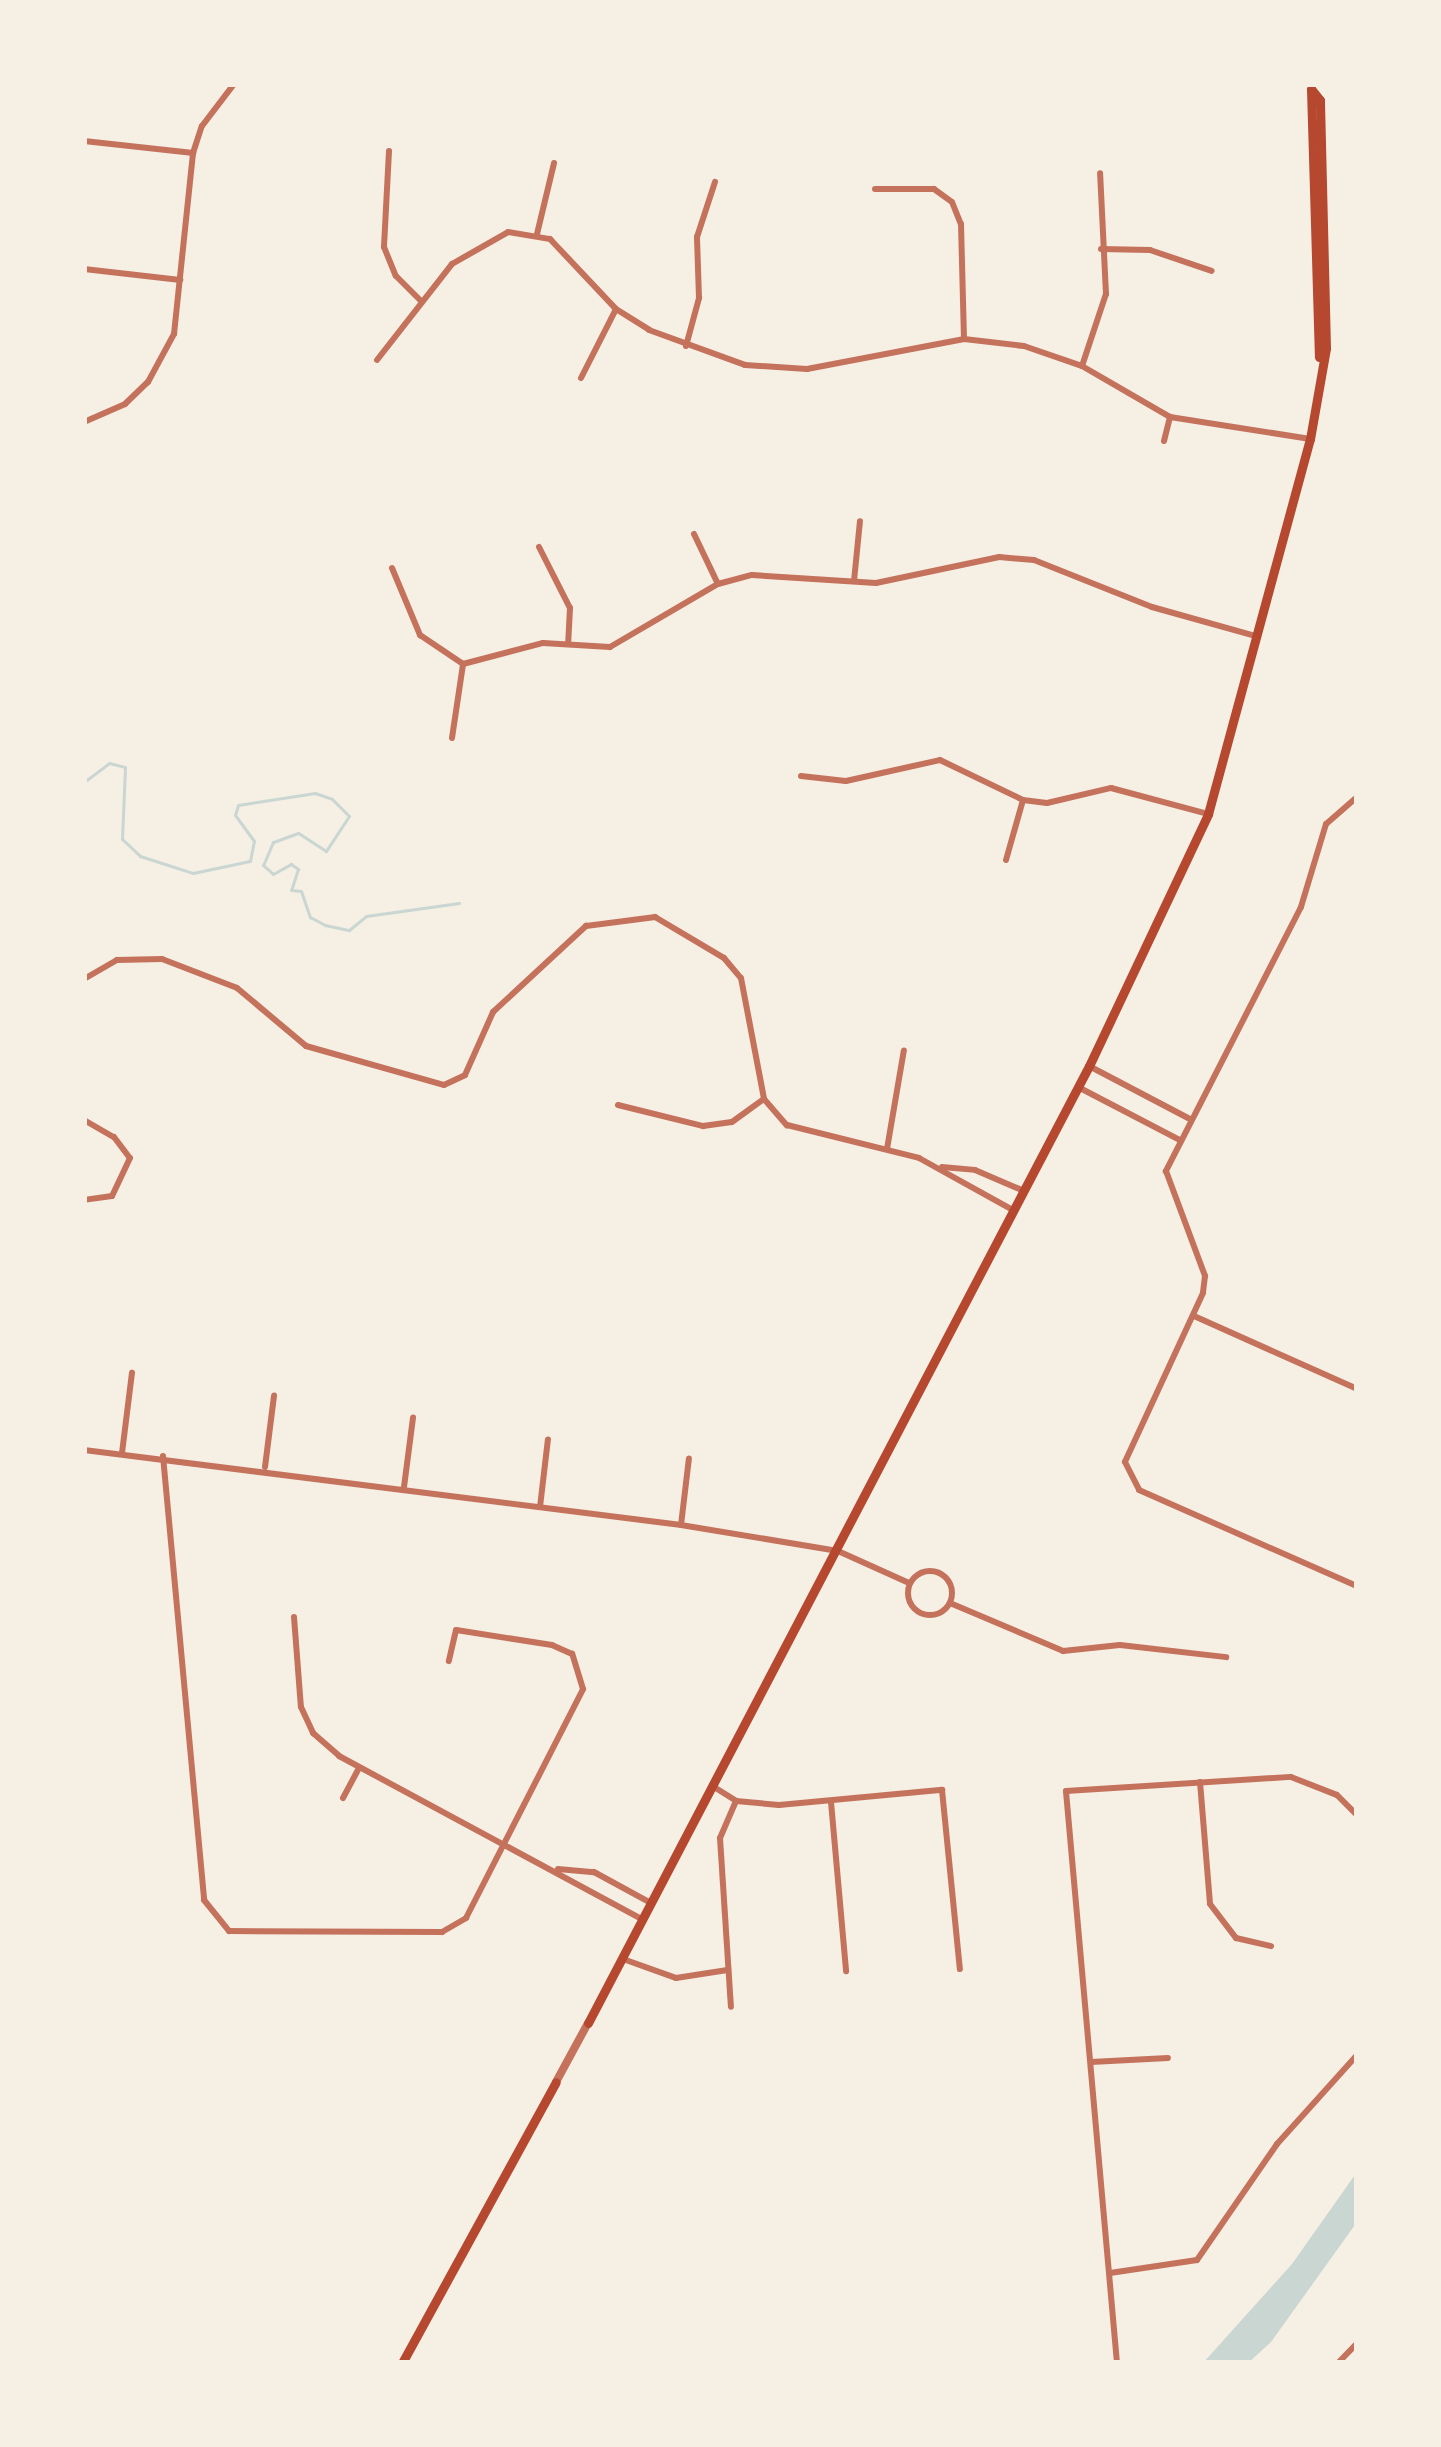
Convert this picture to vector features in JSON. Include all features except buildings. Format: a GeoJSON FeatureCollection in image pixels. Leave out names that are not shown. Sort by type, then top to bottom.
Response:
{"type":"FeatureCollection","features":[{"type":"Feature","properties":{"kind":"main road"},"geometry":{"type":"LineString","coordinates":[[588,2024],[1089,1066],[1208,814],[1310,439],[1319,357],[1312,346],[1311,87]]}},
{"type":"Feature","properties":{"kind":"main road"},"geometry":{"type":"LineString","coordinates":[[402,2363],[556,2082]]}},
{"type":"Feature","properties":{"kind":"street"},"geometry":{"type":"LineString","coordinates":[[84,422],[125,404],[148,382],[174,334],[194,153],[202,126],[234,84]]}},
{"type":"Feature","properties":{"kind":"street"},"geometry":{"type":"LineString","coordinates":[[84,141],[194,153]]}},
{"type":"Feature","properties":{"kind":"street"},"geometry":{"type":"LineString","coordinates":[[389,151],[384,247],[396,277],[421,301]]}},
{"type":"Feature","properties":{"kind":"street"},"geometry":{"type":"LineString","coordinates":[[537,234],[554,164]]}},
{"type":"Feature","properties":{"kind":"street"},"geometry":{"type":"LineString","coordinates":[[1082,366],[1103,317],[1100,172]]}},
{"type":"Feature","properties":{"kind":"street"},"geometry":{"type":"LineString","coordinates":[[686,346],[699,298],[698,237],[716,182]]}},
{"type":"Feature","properties":{"kind":"street"},"geometry":{"type":"LineString","coordinates":[[875,189],[934,189],[952,202],[961,224],[964,339]]}},
{"type":"Feature","properties":{"kind":"street"},"geometry":{"type":"LineString","coordinates":[[377,360],[452,264],[488,239],[537,234],[562,249],[616,309],[686,346],[775,370],[964,339],[1024,346],[1082,366],[1170,416],[1310,439]]}},
{"type":"Feature","properties":{"kind":"street"},"geometry":{"type":"LineString","coordinates":[[1101,249],[1150,250],[1212,271]]}},
{"type":"Feature","properties":{"kind":"street"},"geometry":{"type":"LineString","coordinates":[[84,269],[180,280]]}},
{"type":"Feature","properties":{"kind":"street"},"geometry":{"type":"LineString","coordinates":[[580,378],[616,309]]}},
{"type":"Feature","properties":{"kind":"street"},"geometry":{"type":"LineString","coordinates":[[1165,441],[1170,416]]}},
{"type":"Feature","properties":{"kind":"street"},"geometry":{"type":"LineString","coordinates":[[854,581],[860,520]]}},
{"type":"Feature","properties":{"kind":"street"},"geometry":{"type":"LineString","coordinates":[[694,534],[718,584]]}},
{"type":"Feature","properties":{"kind":"street"},"geometry":{"type":"LineString","coordinates":[[539,547],[570,608],[568,644]]}},
{"type":"Feature","properties":{"kind":"street"},"geometry":{"type":"LineString","coordinates":[[392,568],[420,635],[463,664],[543,643],[626,642],[718,584],[773,572],[854,581],[999,557],[1034,560],[1152,607],[1255,636]]}},
{"type":"Feature","properties":{"kind":"street"},"geometry":{"type":"LineString","coordinates":[[452,737],[463,664]]}},
{"type":"Feature","properties":{"kind":"street"},"geometry":{"type":"LineString","coordinates":[[801,776],[846,781],[940,760],[1023,800],[1047,803],[1111,788],[1208,814]]}},
{"type":"Feature","properties":{"kind":"street"},"geometry":{"type":"LineString","coordinates":[[1357,797],[1326,824],[1301,907],[1166,1171],[1205,1276],[1194,1316],[1129,1443],[1130,1476],[1139,1490],[1357,1586]]}},
{"type":"Feature","properties":{"kind":"street"},"geometry":{"type":"LineString","coordinates":[[1006,860],[1023,800]]}},
{"type":"Feature","properties":{"kind":"street"},"geometry":{"type":"LineString","coordinates":[[86,976],[117,960],[162,959],[237,988],[306,1046],[444,1085],[465,1075],[493,1012],[586,926],[655,917],[724,958],[741,978],[764,1099],[787,1125],[816,1137],[887,1149],[938,1167],[1011,1209]]}},
{"type":"Feature","properties":{"kind":"street"},"geometry":{"type":"LineString","coordinates":[[887,1149],[904,1050]]}},
{"type":"Feature","properties":{"kind":"street"},"geometry":{"type":"LineString","coordinates":[[1089,1066],[1190,1119]]}},
{"type":"Feature","properties":{"kind":"street"},"geometry":{"type":"LineString","coordinates":[[1078,1087],[1180,1140]]}},
{"type":"Feature","properties":{"kind":"street"},"geometry":{"type":"LineString","coordinates":[[618,1105],[704,1126],[732,1122],[764,1099]]}},
{"type":"Feature","properties":{"kind":"street"},"geometry":{"type":"LineString","coordinates":[[84,1120],[114,1136],[130,1158],[112,1196],[84,1200]]}},
{"type":"Feature","properties":{"kind":"street"},"geometry":{"type":"LineString","coordinates":[[938,1167],[975,1169],[1024,1191]]}},
{"type":"Feature","properties":{"kind":"street"},"geometry":{"type":"LineString","coordinates":[[1194,1316],[1357,1389]]}},
{"type":"Feature","properties":{"kind":"street"},"geometry":{"type":"LineString","coordinates":[[122,1453],[132,1373]]}},
{"type":"Feature","properties":{"kind":"street"},"geometry":{"type":"LineString","coordinates":[[265,1467],[274,1396]]}},
{"type":"Feature","properties":{"kind":"street"},"geometry":{"type":"LineString","coordinates":[[404,1487],[413,1418]]}},
{"type":"Feature","properties":{"kind":"street"},"geometry":{"type":"LineString","coordinates":[[540,1507],[548,1438]]}},
{"type":"Feature","properties":{"kind":"street"},"geometry":{"type":"LineString","coordinates":[[84,1450],[265,1467],[681,1526],[838,1552],[909,1583]]}},
{"type":"Feature","properties":{"kind":"street"},"geometry":{"type":"LineString","coordinates":[[164,1456],[175,1636],[210,1915],[243,1935],[442,1932],[476,1906],[578,1709],[581,1671],[572,1654],[553,1646],[456,1630],[448,1661]]}},
{"type":"Feature","properties":{"kind":"street"},"geometry":{"type":"LineString","coordinates":[[681,1526],[688,1458]]}},
{"type":"Feature","properties":{"kind":"street"},"geometry":{"type":"LineString","coordinates":[[926,1571],[939,1573],[952,1589],[950,1603],[932,1616],[916,1611],[909,1583],[926,1571]]}},
{"type":"Feature","properties":{"kind":"street"},"geometry":{"type":"LineString","coordinates":[[950,1603],[1063,1651],[1120,1645],[1226,1657]]}},
{"type":"Feature","properties":{"kind":"street"},"geometry":{"type":"LineString","coordinates":[[294,1618],[302,1707],[313,1732],[359,1768],[510,1843],[644,1920]]}},
{"type":"Feature","properties":{"kind":"street"},"geometry":{"type":"LineString","coordinates":[[343,1798],[359,1768]]}},
{"type":"Feature","properties":{"kind":"street"},"geometry":{"type":"LineString","coordinates":[[1117,2363],[1066,1791],[1291,1777],[1337,1795],[1357,1815]]}},
{"type":"Feature","properties":{"kind":"street"},"geometry":{"type":"LineString","coordinates":[[1200,1782],[1210,1904],[1236,1938],[1271,1946]]}},
{"type":"Feature","properties":{"kind":"street"},"geometry":{"type":"LineString","coordinates":[[714,1787],[736,1801],[831,1802],[942,1790],[960,1969]]}},
{"type":"Feature","properties":{"kind":"street"},"geometry":{"type":"LineString","coordinates":[[730,2007],[719,1838],[736,1801]]}},
{"type":"Feature","properties":{"kind":"street"},"geometry":{"type":"LineString","coordinates":[[831,1802],[846,1971]]}},
{"type":"Feature","properties":{"kind":"street"},"geometry":{"type":"LineString","coordinates":[[555,1869],[594,1872],[652,1904]]}},
{"type":"Feature","properties":{"kind":"street"},"geometry":{"type":"LineString","coordinates":[[623,1959],[676,1978],[727,1970]]}},
{"type":"Feature","properties":{"kind":"street"},"geometry":{"type":"LineString","coordinates":[[556,2082],[588,2024]]}},
{"type":"Feature","properties":{"kind":"street"},"geometry":{"type":"LineString","coordinates":[[1110,2273],[1197,2260],[1276,2144],[1357,2055]]}},
{"type":"Feature","properties":{"kind":"street"},"geometry":{"type":"LineString","coordinates":[[1091,2062],[1168,2058]]}},
{"type":"Feature","properties":{"kind":"street"},"geometry":{"type":"LineString","coordinates":[[1339,2363],[1357,2343]]}},
{"type":"Feature","properties":{"kind":"shaded area"},"geometry":{"type":"Polygon","coordinates":[[[1357,2172],[1357,2222],[1271,2342],[1248,2363],[1203,2363],[1292,2264],[1357,2172]]]}},
{"type":"Feature","properties":{"kind":"waterway"},"geometry":{"type":"LineString","coordinates":[[84,782],[109,763],[125,767],[122,839],[140,856],[193,873],[250,861],[254,841],[235,815],[238,805],[315,793],[332,799],[349,816],[326,851],[298,833],[273,842],[263,865],[273,874],[291,864],[298,869],[291,890],[301,891],[310,917],[325,925],[349,930],[366,916],[459,903]]}}]}
